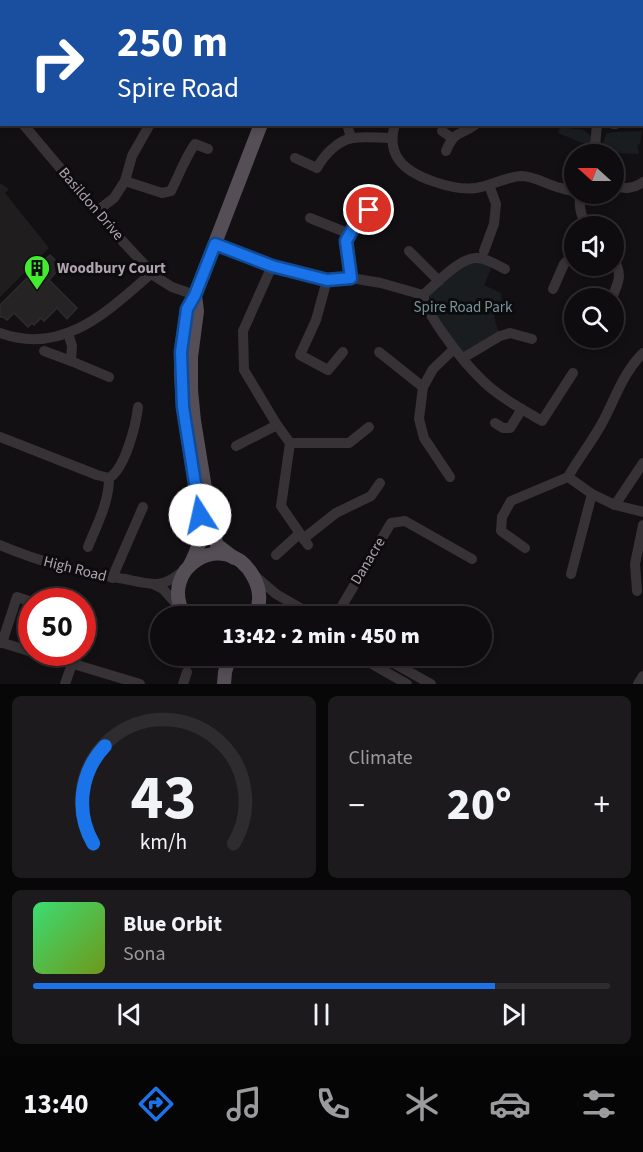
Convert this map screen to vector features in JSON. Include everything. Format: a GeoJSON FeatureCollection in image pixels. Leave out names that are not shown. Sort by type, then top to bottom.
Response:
{"type":"FeatureCollection","features":[{"type":"Feature","properties":{"kind":"main road"},"geometry":{"type":"LineString","coordinates":[[180,606],[179,589],[182,576],[198,550],[202,534],[183,407],[181,352],[187,309],[195,295],[260,126]]}},
{"type":"Feature","properties":{"kind":"main road"},"geometry":{"type":"LineString","coordinates":[[195,295],[197,311],[191,357],[191,390],[212,531],[218,545],[251,573],[259,588],[259,606]]}},
{"type":"Feature","properties":{"kind":"main road"},"geometry":{"type":"LineString","coordinates":[[188,567],[205,555],[221,554],[234,558]]}},
{"type":"Feature","properties":{"kind":"main road"},"geometry":{"type":"LineString","coordinates":[[221,666],[224,682]]}},
{"type":"Feature","properties":{"kind":"main road"},"geometry":{"type":"LineString","coordinates":[[224,682],[227,666]]}},
{"type":"Feature","properties":{"kind":"street","name":"Basildon Drive"},"geometry":{"type":"LineString","coordinates":[[25,126],[114,232],[152,273],[172,287],[195,295]]}},
{"type":"Feature","properties":{"kind":"street"},"geometry":{"type":"LineString","coordinates":[[98,212],[114,198],[125,182],[132,156],[149,126]]}},
{"type":"Feature","properties":{"kind":"street"},"geometry":{"type":"LineString","coordinates":[[348,126],[351,138]]}},
{"type":"Feature","properties":{"kind":"street"},"geometry":{"type":"LineString","coordinates":[[395,126],[393,147],[400,162],[406,168],[441,184],[459,188],[477,188],[510,177],[530,177],[564,189]]}},
{"type":"Feature","properties":{"kind":"street"},"geometry":{"type":"LineString","coordinates":[[446,151],[452,138],[474,126]]}},
{"type":"Feature","properties":{"kind":"street"},"geometry":{"type":"LineString","coordinates":[[595,144],[597,126]]}},
{"type":"Feature","properties":{"kind":"street"},"geometry":{"type":"LineString","coordinates":[[442,131],[452,138]]}},
{"type":"Feature","properties":{"kind":"street"},"geometry":{"type":"LineString","coordinates":[[295,158],[317,168],[333,148],[351,138],[392,138]]}},
{"type":"Feature","properties":{"kind":"street"},"geometry":{"type":"LineString","coordinates":[[125,182],[162,193],[171,191],[195,144],[208,149]]}},
{"type":"Feature","properties":{"kind":"street"},"geometry":{"type":"LineString","coordinates":[[624,187],[635,187],[643,182]]}},
{"type":"Feature","properties":{"kind":"street"},"geometry":{"type":"LineString","coordinates":[[484,250],[494,224],[496,204],[489,185]]}},
{"type":"Feature","properties":{"kind":"street"},"geometry":{"type":"LineString","coordinates":[[351,278],[346,241],[356,223],[381,196]]}},
{"type":"Feature","properties":{"kind":"street"},"geometry":{"type":"LineString","coordinates":[[310,218],[350,234]]}},
{"type":"Feature","properties":{"kind":"street"},"geometry":{"type":"LineString","coordinates":[[215,244],[272,266],[327,280],[351,278],[381,283],[423,295]]}},
{"type":"Feature","properties":{"kind":"street"},"geometry":{"type":"LineString","coordinates":[[408,251],[439,282]]}},
{"type":"Feature","properties":{"kind":"street"},"geometry":{"type":"LineString","coordinates":[[423,295],[465,260],[476,258],[488,260],[505,269]]}},
{"type":"Feature","properties":{"kind":"street"},"geometry":{"type":"LineString","coordinates":[[553,289],[564,264]]}},
{"type":"Feature","properties":{"kind":"street"},"geometry":{"type":"LineString","coordinates":[[272,266],[243,331],[244,370],[290,443],[281,506],[304,539]]}},
{"type":"Feature","properties":{"kind":"street"},"geometry":{"type":"LineString","coordinates":[[0,333],[35,340],[68,333],[100,317],[152,273]]}},
{"type":"Feature","properties":{"kind":"street"},"geometry":{"type":"LineString","coordinates":[[327,280],[316,320],[300,355],[328,370],[344,352]]}},
{"type":"Feature","properties":{"kind":"street"},"geometry":{"type":"LineString","coordinates":[[423,295],[425,306],[454,349],[484,381],[506,399],[542,421],[573,373]]}},
{"type":"Feature","properties":{"kind":"street"},"geometry":{"type":"LineString","coordinates":[[68,333],[72,346],[71,361]]}},
{"type":"Feature","properties":{"kind":"street"},"geometry":{"type":"LineString","coordinates":[[463,358],[500,336],[510,333],[532,339]]}},
{"type":"Feature","properties":{"kind":"street"},"geometry":{"type":"LineString","coordinates":[[450,477],[424,438],[419,419],[423,387],[433,369],[454,349]]}},
{"type":"Feature","properties":{"kind":"street"},"geometry":{"type":"LineString","coordinates":[[44,351],[109,377]]}},
{"type":"Feature","properties":{"kind":"street"},"geometry":{"type":"LineString","coordinates":[[379,352],[423,387]]}},
{"type":"Feature","properties":{"kind":"street"},"geometry":{"type":"LineString","coordinates":[[525,548],[501,531],[502,516],[511,501],[568,477],[600,428],[637,359],[643,353]]}},
{"type":"Feature","properties":{"kind":"street"},"geometry":{"type":"LineString","coordinates":[[0,437],[98,476],[109,478],[114,475],[123,460],[136,422],[138,407]]}},
{"type":"Feature","properties":{"kind":"street"},"geometry":{"type":"LineString","coordinates":[[495,423],[503,428],[510,428],[522,409]]}},
{"type":"Feature","properties":{"kind":"street"},"geometry":{"type":"LineString","coordinates":[[236,447],[277,424]]}},
{"type":"Feature","properties":{"kind":"street"},"geometry":{"type":"LineString","coordinates":[[290,443],[349,443],[369,427]]}},
{"type":"Feature","properties":{"kind":"street"},"geometry":{"type":"LineString","coordinates":[[615,505],[643,463]]}},
{"type":"Feature","properties":{"kind":"street"},"geometry":{"type":"LineString","coordinates":[[568,477],[592,494],[615,505],[643,512]]}},
{"type":"Feature","properties":{"kind":"street"},"geometry":{"type":"LineString","coordinates":[[88,547],[105,506],[109,478]]}},
{"type":"Feature","properties":{"kind":"street"},"geometry":{"type":"LineString","coordinates":[[276,555],[304,539],[336,513],[371,496],[380,483]]}},
{"type":"Feature","properties":{"kind":"street"},"geometry":{"type":"LineString","coordinates":[[571,574],[592,494]]}},
{"type":"Feature","properties":{"kind":"street"},"geometry":{"type":"LineString","coordinates":[[112,578],[143,507]]}},
{"type":"Feature","properties":{"kind":"street","name":"Danacre"},"geometry":{"type":"LineString","coordinates":[[342,606],[392,523],[405,520],[472,559]]}},
{"type":"Feature","properties":{"kind":"street"},"geometry":{"type":"LineString","coordinates":[[637,591],[635,564],[643,525]]}},
{"type":"Feature","properties":{"kind":"street","name":"High Road"},"geometry":{"type":"LineString","coordinates":[[0,545],[71,569],[153,584]]}},
{"type":"Feature","properties":{"kind":"street"},"geometry":{"type":"LineString","coordinates":[[153,584],[168,581],[188,567]]}},
{"type":"Feature","properties":{"kind":"street"},"geometry":{"type":"LineString","coordinates":[[251,573],[276,594],[297,606]]}},
{"type":"Feature","properties":{"kind":"street"},"geometry":{"type":"LineString","coordinates":[[153,584],[164,589],[178,606]]}},
{"type":"Feature","properties":{"kind":"street"},"geometry":{"type":"LineString","coordinates":[[18,597],[1,642],[18,647]]}},
{"type":"Feature","properties":{"kind":"street"},"geometry":{"type":"LineString","coordinates":[[65,684],[71,666]]}},
{"type":"Feature","properties":{"kind":"street"},"geometry":{"type":"LineString","coordinates":[[79,666],[140,684]]}},
{"type":"Feature","properties":{"kind":"street"},"geometry":{"type":"LineString","coordinates":[[376,666],[407,684]]}},
{"type":"Feature","properties":{"kind":"street"},"geometry":{"type":"LineString","coordinates":[[399,666],[431,684]]}},
{"type":"Feature","properties":{"kind":"street"},"geometry":{"type":"LineString","coordinates":[[183,684],[188,672]]}},
{"type":"Feature","properties":{"kind":"street"},"geometry":{"type":"LineString","coordinates":[[638,684],[643,676]]}},
{"type":"Feature","properties":{"kind":"shaded area"},"geometry":{"type":"Polygon","coordinates":[[[0,183],[9,189],[5,193],[49,248],[0,297],[0,183]]]}},
{"type":"Feature","properties":{"kind":"green space"},"geometry":{"type":"Polygon","coordinates":[[[560,127],[584,130],[592,137],[592,144],[585,144],[558,133],[560,127]]]}},
{"type":"Feature","properties":{"kind":"green space"},"geometry":{"type":"Polygon","coordinates":[[[642,131],[640,144],[637,145],[639,154],[624,153],[624,144],[603,144],[606,134],[642,131]]]}},
{"type":"Feature","properties":{"kind":"green space","name":"Spire Road Park"},"geometry":{"type":"Polygon","coordinates":[[[465,260],[490,265],[491,269],[484,285],[501,293],[502,305],[494,317],[500,336],[463,358],[423,295],[465,260]]]}},
{"type":"Feature","properties":{"kind":"building","name":"Woodbury Court"},"geometry":{"type":"Polygon","coordinates":[[[50,255],[59,264],[57,267],[59,269],[49,280],[77,308],[67,319],[57,308],[44,321],[41,318],[28,327],[14,313],[7,320],[0,317],[0,305],[50,255]]]}},
{"type":"Feature","properties":{"kind":"place","name":"Woodbury Court"},"geometry":{"type":"Point","coordinates":[37,291]}},
{"type":"Feature","properties":{"kind":"route"},"geometry":{"type":"LineString","coordinates":[[200,515],[183,407],[181,352],[187,309],[195,295],[215,244],[272,266],[327,280],[351,278],[346,241],[356,223],[369,210]]}}]}
